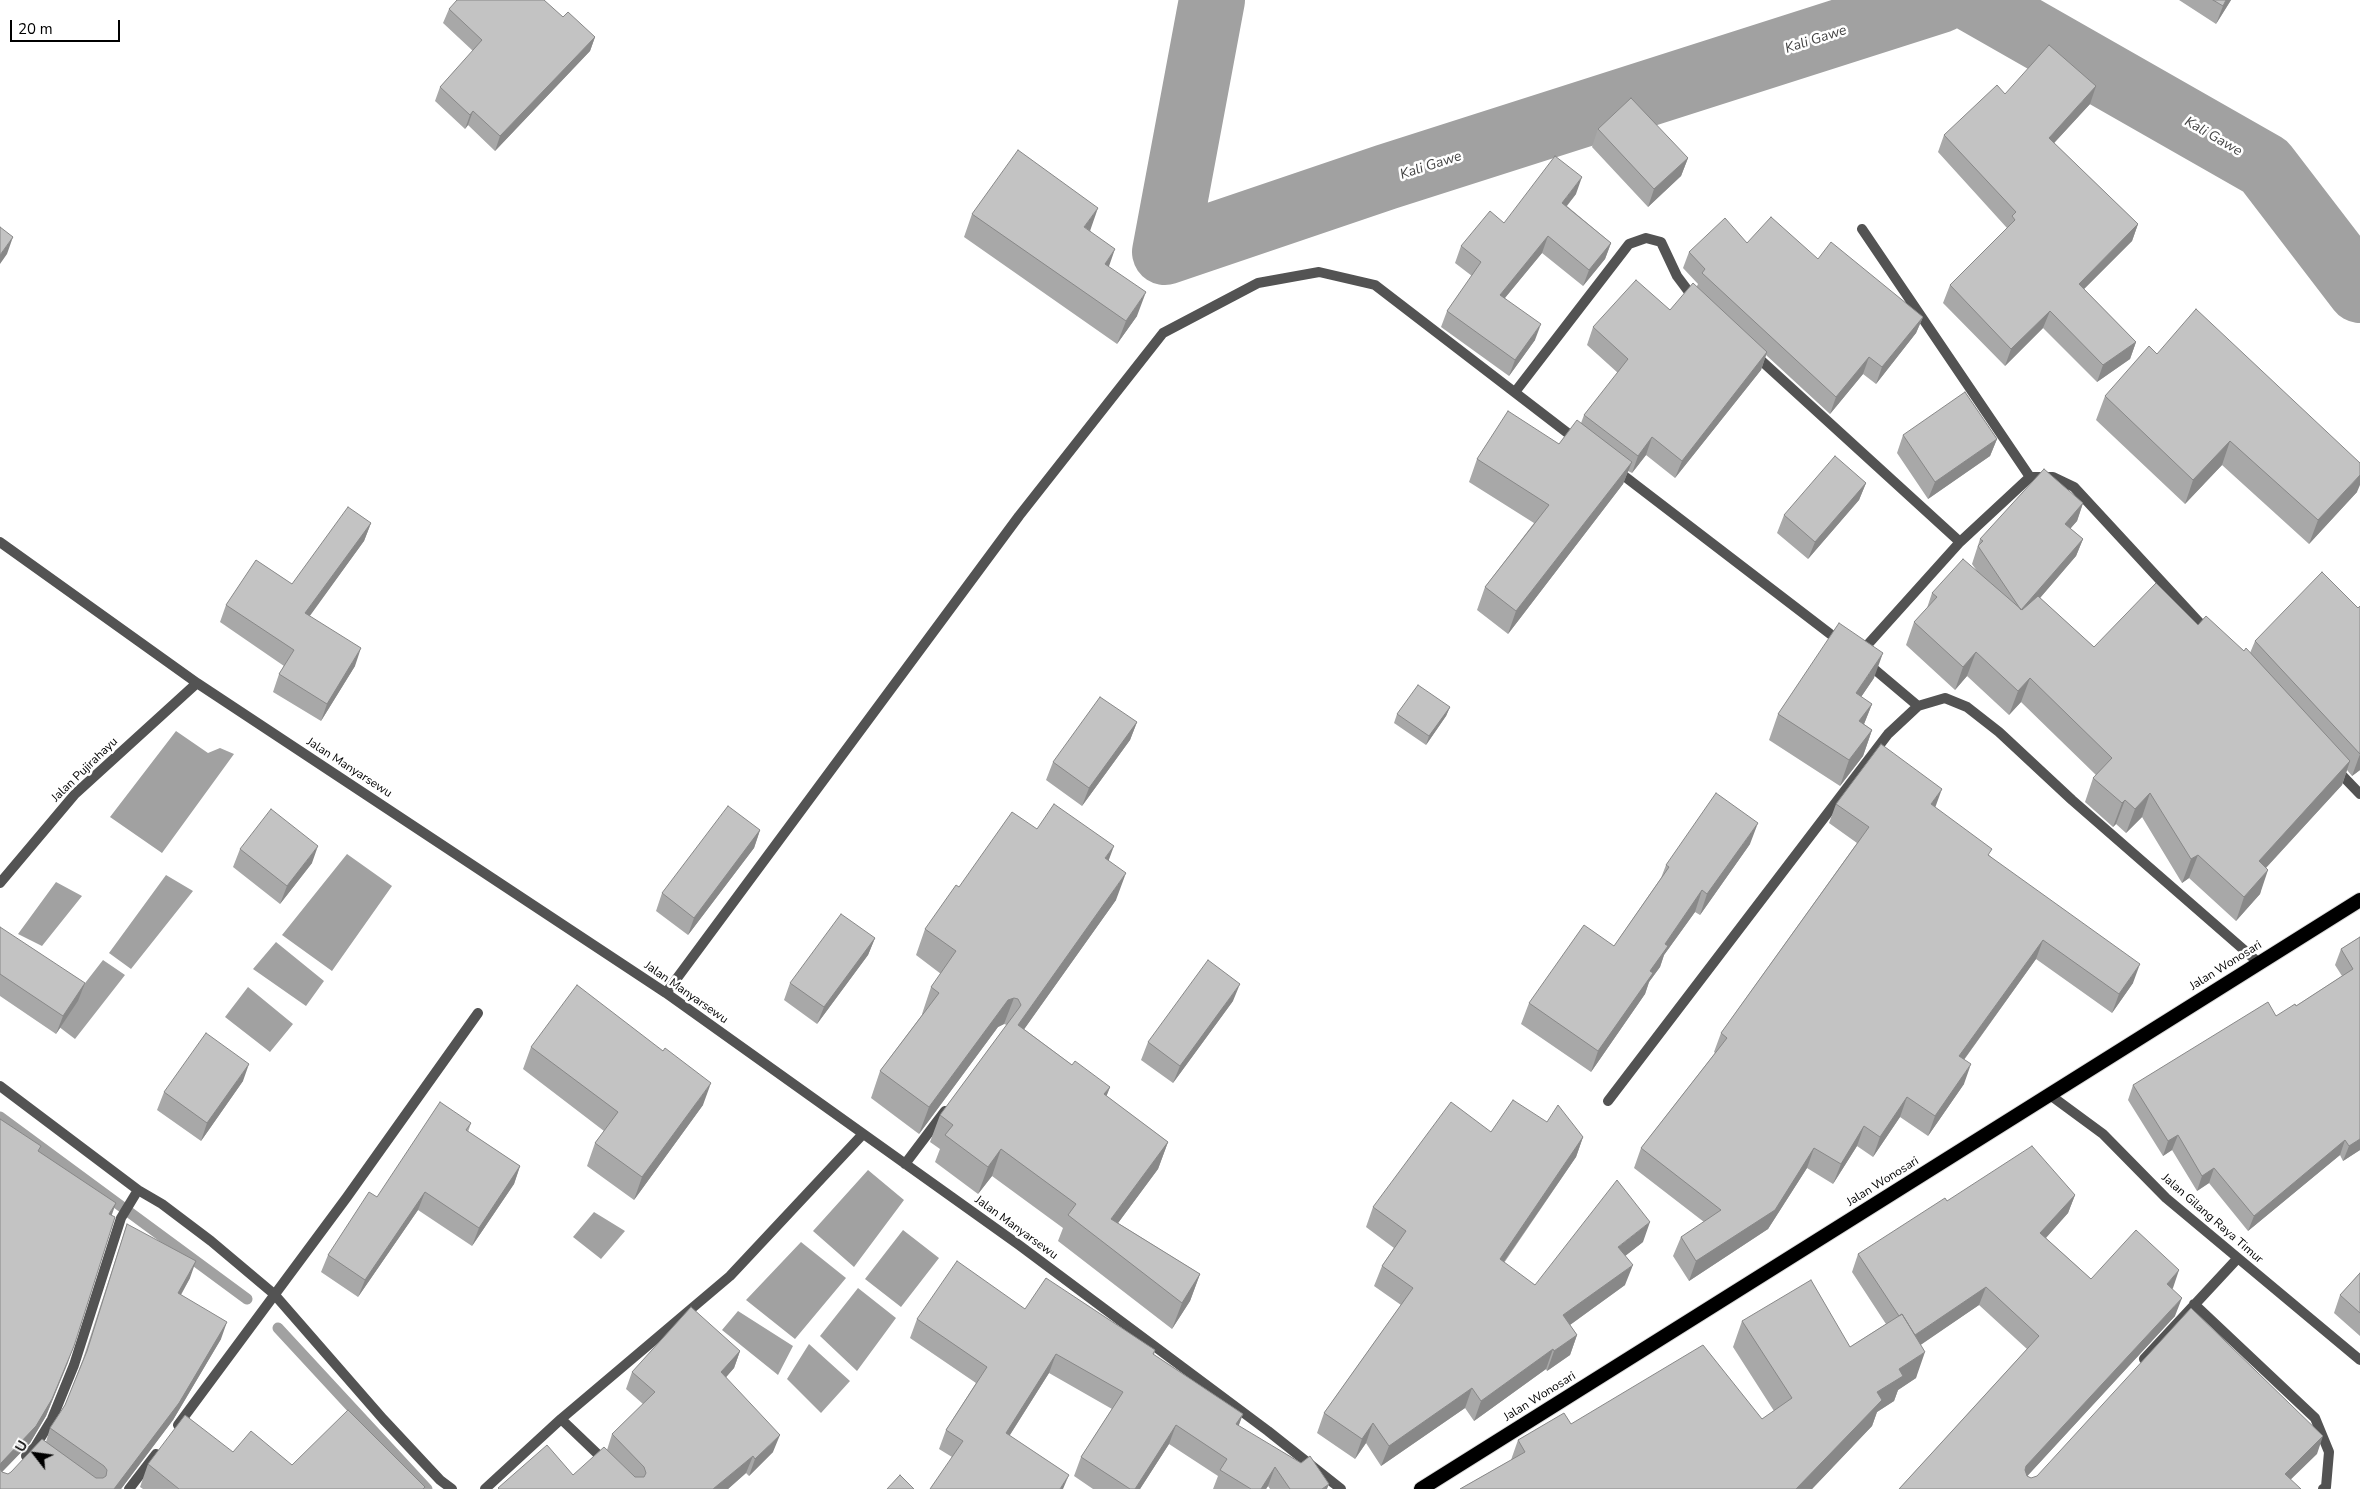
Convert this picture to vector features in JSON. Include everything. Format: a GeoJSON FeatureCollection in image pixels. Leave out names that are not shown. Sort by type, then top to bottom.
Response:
{"type":"FeatureCollection","features":[{"type":"Feature","properties":{"kind":"highway","name":"Jalan Wonosari"},"geometry":{"type":"LineString","coordinates":[[1421,1489],[2360,900]]}},
{"type":"Feature","properties":{"kind":"street"},"geometry":{"type":"LineString","coordinates":[[1862,229],[2030,477]]}},
{"type":"Feature","properties":{"kind":"street"},"geometry":{"type":"LineString","coordinates":[[1515,392],[1629,244],[1646,238],[1661,242],[1678,276],[1702,306]]}},
{"type":"Feature","properties":{"kind":"street"},"geometry":{"type":"LineString","coordinates":[[666,993],[1019,516],[1163,333],[1258,283],[1319,272],[1376,285],[1586,446]]}},
{"type":"Feature","properties":{"kind":"street"},"geometry":{"type":"LineString","coordinates":[[1746,347],[1960,542]]}},
{"type":"Feature","properties":{"kind":"street"},"geometry":{"type":"LineString","coordinates":[[1609,464],[1857,655],[1918,706]]}},
{"type":"Feature","properties":{"kind":"street"},"geometry":{"type":"LineString","coordinates":[[1857,655],[1960,542],[2030,477],[2053,477],[2074,487],[2215,639]]}},
{"type":"Feature","properties":{"kind":"street","name":"Jalan Manyarsewu"},"geometry":{"type":"LineString","coordinates":[[0,542],[197,683],[666,993],[1019,1245],[1268,1431],[1341,1489]]}},
{"type":"Feature","properties":{"kind":"street","name":"Jalan Pujirahayu"},"geometry":{"type":"LineString","coordinates":[[0,884],[75,794],[197,683]]}},
{"type":"Feature","properties":{"kind":"street"},"geometry":{"type":"LineString","coordinates":[[1608,1101],[1888,734],[1918,706],[1945,698],[1967,707],[1999,732],[2072,800],[2259,963]]}},
{"type":"Feature","properties":{"kind":"street"},"geometry":{"type":"LineString","coordinates":[[2328,761],[2360,794]]}},
{"type":"Feature","properties":{"kind":"street"},"geometry":{"type":"LineString","coordinates":[[129,1489],[347,1197],[478,1013]]}},
{"type":"Feature","properties":{"kind":"street"},"geometry":{"type":"LineString","coordinates":[[0,1086],[135,1194],[162,1204],[211,1241],[274,1294],[383,1419],[440,1480],[452,1489]]}},
{"type":"Feature","properties":{"kind":"street","name":"Jalan Gilang Raya Timur"},"geometry":{"type":"LineString","coordinates":[[2050,1095],[2103,1134],[2166,1198],[2360,1360]]}},
{"type":"Feature","properties":{"kind":"street"},"geometry":{"type":"LineString","coordinates":[[906,1164],[952,1102]]}},
{"type":"Feature","properties":{"kind":"street"},"geometry":{"type":"LineString","coordinates":[[484,1489],[561,1419],[730,1276],[863,1134]]}},
{"type":"Feature","properties":{"kind":"street"},"geometry":{"type":"LineString","coordinates":[[17,1466],[39,1450],[74,1365],[121,1218],[135,1194]]}},
{"type":"Feature","properties":{"kind":"street"},"geometry":{"type":"LineString","coordinates":[[2136,1368],[2238,1259]]}},
{"type":"Feature","properties":{"kind":"street"},"geometry":{"type":"LineString","coordinates":[[2194,1304],[2315,1418],[2329,1452],[2326,1487],[2323,1489]]}},
{"type":"Feature","properties":{"kind":"street"},"geometry":{"type":"LineString","coordinates":[[561,1419],[614,1470]]}},
{"type":"Feature","properties":{"kind":"shaded area"},"geometry":{"type":"Polygon","coordinates":[[[176,731],[208,753],[220,748],[234,754],[162,853],[110,817],[176,731]]]}},
{"type":"Feature","properties":{"kind":"shaded area"},"geometry":{"type":"Polygon","coordinates":[[[347,854],[392,886],[332,971],[282,935],[347,854]]]}},
{"type":"Feature","properties":{"kind":"shaded area"},"geometry":{"type":"Polygon","coordinates":[[[166,875],[193,891],[131,969],[109,953],[166,875]]]}},
{"type":"Feature","properties":{"kind":"shaded area"},"geometry":{"type":"Polygon","coordinates":[[[56,882],[82,896],[42,946],[18,934],[56,882]]]}},
{"type":"Feature","properties":{"kind":"shaded area"},"geometry":{"type":"Polygon","coordinates":[[[276,942],[324,981],[306,1006],[253,969],[276,942]]]}},
{"type":"Feature","properties":{"kind":"shaded area"},"geometry":{"type":"Polygon","coordinates":[[[103,960],[125,975],[75,1039],[54,1023],[103,960]]]}},
{"type":"Feature","properties":{"kind":"shaded area"},"geometry":{"type":"Polygon","coordinates":[[[248,987],[293,1024],[270,1052],[225,1017],[248,987]]]}},
{"type":"Feature","properties":{"kind":"shaded area"},"geometry":{"type":"Polygon","coordinates":[[[868,1170],[904,1200],[854,1267],[813,1231],[868,1170]]]}},
{"type":"Feature","properties":{"kind":"shaded area"},"geometry":{"type":"Polygon","coordinates":[[[594,1212],[625,1231],[601,1259],[573,1237],[594,1212]]]}},
{"type":"Feature","properties":{"kind":"shaded area"},"geometry":{"type":"Polygon","coordinates":[[[903,1230],[939,1258],[901,1307],[865,1279],[903,1230]]]}},
{"type":"Feature","properties":{"kind":"shaded area"},"geometry":{"type":"Polygon","coordinates":[[[801,1242],[846,1278],[795,1339],[746,1300],[801,1242]]]}},
{"type":"Feature","properties":{"kind":"shaded area"},"geometry":{"type":"Polygon","coordinates":[[[858,1288],[896,1318],[857,1371],[820,1336],[858,1288]]]}},
{"type":"Feature","properties":{"kind":"shaded area"},"geometry":{"type":"Polygon","coordinates":[[[738,1311],[793,1346],[778,1375],[722,1330],[738,1311]]]}},
{"type":"Feature","properties":{"kind":"shaded area"},"geometry":{"type":"Polygon","coordinates":[[[809,1344],[850,1381],[821,1413],[787,1379],[809,1344]]]}},
{"type":"Feature","properties":{"kind":"building"},"geometry":{"type":"Polygon","coordinates":[[[457,0],[544,0],[563,17],[568,12],[595,37],[500,136],[473,111],[470,115],[440,87],[482,40],[449,9],[457,0]]]}},
{"type":"Feature","properties":{"kind":"building"},"geometry":{"type":"Polygon","coordinates":[[[2213,0],[2226,0],[2223,6],[2213,0]]]}},
{"type":"Feature","properties":{"kind":"building"},"geometry":{"type":"Polygon","coordinates":[[[2049,45],[2096,86],[2049,138],[2138,224],[2079,284],[2136,342],[2103,365],[2050,311],[2011,349],[1950,285],[2015,220],[2012,216],[2016,212],[1944,135],[1997,85],[2005,94],[2049,45]]]}},
{"type":"Feature","properties":{"kind":"building"},"geometry":{"type":"Polygon","coordinates":[[[1631,98],[1688,158],[1654,189],[1598,129],[1631,98]]]}},
{"type":"Feature","properties":{"kind":"building"},"geometry":{"type":"Polygon","coordinates":[[[1018,150],[1098,208],[1084,227],[1115,249],[1105,264],[1146,292],[1126,321],[972,214],[1018,150]]]}},
{"type":"Feature","properties":{"kind":"building"},"geometry":{"type":"Polygon","coordinates":[[[1555,156],[1582,177],[1562,203],[1611,243],[1589,270],[1548,236],[1500,295],[1541,324],[1515,360],[1447,311],[1481,262],[1461,246],[1490,211],[1504,223],[1555,156]]]}},
{"type":"Feature","properties":{"kind":"building"},"geometry":{"type":"Polygon","coordinates":[[[1771,217],[1818,259],[1831,242],[1923,317],[1882,367],[1869,357],[1836,397],[1702,273],[1705,269],[1689,252],[1725,218],[1747,243],[1771,217]]]}},
{"type":"Feature","properties":{"kind":"building"},"geometry":{"type":"Polygon","coordinates":[[[0,227],[13,237],[0,255],[0,227]]]}},
{"type":"Feature","properties":{"kind":"building"},"geometry":{"type":"Polygon","coordinates":[[[1636,280],[1670,310],[1693,283],[1767,352],[1682,461],[1652,437],[1638,456],[1584,415],[1628,359],[1593,327],[1636,280]]]}},
{"type":"Feature","properties":{"kind":"building"},"geometry":{"type":"Polygon","coordinates":[[[2196,309],[2360,463],[2360,475],[2318,520],[2230,441],[2193,480],[2105,396],[2149,346],[2157,354],[2196,309]]]}},
{"type":"Feature","properties":{"kind":"building"},"geometry":{"type":"Polygon","coordinates":[[[1965,392],[1997,439],[1935,482],[1903,435],[1965,392]]]}},
{"type":"Feature","properties":{"kind":"building"},"geometry":{"type":"Polygon","coordinates":[[[1508,411],[1559,444],[1577,420],[1632,462],[1516,611],[1485,587],[1549,505],[1477,459],[1508,411]]]}},
{"type":"Feature","properties":{"kind":"building"},"geometry":{"type":"Polygon","coordinates":[[[1835,456],[1866,483],[1815,542],[1784,515],[1835,456]]]}},
{"type":"Feature","properties":{"kind":"building"},"geometry":{"type":"Polygon","coordinates":[[[2044,469],[2083,503],[2065,524],[2083,539],[2021,610],[1978,546],[1983,541],[1980,539],[2044,469]]]}},
{"type":"Feature","properties":{"kind":"building"},"geometry":{"type":"Polygon","coordinates":[[[348,507],[371,523],[305,613],[361,648],[327,704],[279,674],[294,650],[226,605],[256,560],[292,584],[348,507]]]}},
{"type":"Feature","properties":{"kind":"building"},"geometry":{"type":"Polygon","coordinates":[[[1963,559],[2022,610],[2038,596],[2094,647],[2156,583],[2198,625],[2206,616],[2244,651],[2246,648],[2350,761],[2259,861],[2268,870],[2244,897],[2198,855],[2191,859],[2150,793],[2135,809],[2125,800],[2122,803],[2093,778],[2112,758],[2030,678],[2018,691],[1976,652],[1963,667],[1914,622],[1937,597],[1932,593],[1963,559]]]}},
{"type":"Feature","properties":{"kind":"building"},"geometry":{"type":"Polygon","coordinates":[[[2322,572],[2358,608],[2360,606],[2360,754],[2255,641],[2322,572]]]}},
{"type":"Feature","properties":{"kind":"building"},"geometry":{"type":"Polygon","coordinates":[[[1839,623],[1883,653],[1856,693],[1872,704],[1859,721],[1872,730],[1849,760],[1778,714],[1839,623]]]}},
{"type":"Feature","properties":{"kind":"building"},"geometry":{"type":"Polygon","coordinates":[[[1418,685],[1450,707],[1429,736],[1397,714],[1418,685]]]}},
{"type":"Feature","properties":{"kind":"building"},"geometry":{"type":"Polygon","coordinates":[[[1100,697],[1137,722],[1089,788],[1053,762],[1100,697]]]}},
{"type":"Feature","properties":{"kind":"building"},"geometry":{"type":"Polygon","coordinates":[[[1881,744],[1942,789],[1931,804],[1992,849],[1988,855],[2140,964],[2119,994],[2043,940],[1959,1056],[1971,1064],[1935,1116],[1907,1097],[1880,1137],[1864,1126],[1841,1164],[1814,1148],[1775,1210],[1696,1261],[1681,1237],[1721,1210],[1641,1148],[1727,1038],[1721,1033],[1869,827],[1836,804],[1881,744]]]}},
{"type":"Feature","properties":{"kind":"building"},"geometry":{"type":"Polygon","coordinates":[[[1716,793],[1758,823],[1707,894],[1702,890],[1665,944],[1668,946],[1650,971],[1653,973],[1598,1051],[1529,1003],[1584,925],[1614,946],[1669,867],[1666,865],[1716,793]]]}},
{"type":"Feature","properties":{"kind":"building"},"geometry":{"type":"Polygon","coordinates":[[[1054,804],[1114,846],[1105,858],[1126,873],[1018,1025],[1072,1065],[1075,1061],[1110,1087],[1104,1094],[1168,1142],[1111,1219],[1200,1274],[1182,1303],[1068,1215],[1076,1204],[1001,1149],[988,1167],[945,1135],[953,1125],[940,1115],[1019,1008],[1021,1005],[1018,999],[1008,1000],[929,1107],[880,1071],[939,993],[931,987],[956,951],[925,929],[956,885],[959,887],[1012,812],[1037,829],[1054,804]]]}},
{"type":"Feature","properties":{"kind":"building"},"geometry":{"type":"Polygon","coordinates":[[[728,806],[760,830],[694,918],[662,893],[728,806]]]}},
{"type":"Feature","properties":{"kind":"building"},"geometry":{"type":"Polygon","coordinates":[[[271,809],[318,846],[287,886],[240,849],[271,809]]]}},
{"type":"Feature","properties":{"kind":"building"},"geometry":{"type":"Polygon","coordinates":[[[841,914],[875,938],[824,1007],[790,983],[841,914]]]}},
{"type":"Feature","properties":{"kind":"building"},"geometry":{"type":"Polygon","coordinates":[[[0,927],[85,983],[63,1016],[0,974],[0,927]]]}},
{"type":"Feature","properties":{"kind":"building"},"geometry":{"type":"Polygon","coordinates":[[[2360,937],[2360,1139],[2349,1146],[2345,1140],[2254,1216],[2214,1168],[2202,1176],[2178,1135],[2168,1141],[2133,1085],[2268,1002],[2276,1016],[2295,1004],[2296,1006],[2353,969],[2341,949],[2360,937]]]}},
{"type":"Feature","properties":{"kind":"building"},"geometry":{"type":"Polygon","coordinates":[[[1208,960],[1240,984],[1180,1066],[1148,1042],[1208,960]]]}},
{"type":"Feature","properties":{"kind":"building"},"geometry":{"type":"Polygon","coordinates":[[[577,985],[663,1051],[665,1048],[711,1083],[642,1177],[595,1143],[618,1112],[531,1047],[577,985]]]}},
{"type":"Feature","properties":{"kind":"building"},"geometry":{"type":"Polygon","coordinates":[[[206,1033],[249,1064],[207,1123],[164,1092],[206,1033]]]}},
{"type":"Feature","properties":{"kind":"building"},"geometry":{"type":"Polygon","coordinates":[[[1513,1100],[1547,1122],[1558,1105],[1583,1137],[1500,1259],[1535,1285],[1617,1180],[1650,1222],[1618,1247],[1633,1265],[1563,1315],[1577,1335],[1554,1351],[1553,1349],[1481,1401],[1472,1388],[1389,1446],[1373,1423],[1362,1439],[1324,1413],[1413,1288],[1382,1266],[1406,1231],[1373,1207],[1451,1102],[1491,1132],[1513,1100]]]}},
{"type":"Feature","properties":{"kind":"building"},"geometry":{"type":"Polygon","coordinates":[[[440,1102],[471,1123],[466,1130],[520,1166],[479,1228],[425,1192],[365,1280],[328,1255],[369,1192],[377,1197],[440,1102]]]}},
{"type":"Feature","properties":{"kind":"building"},"geometry":{"type":"Polygon","coordinates":[[[0,1119],[41,1146],[38,1151],[116,1203],[109,1214],[115,1217],[74,1346],[52,1399],[36,1426],[0,1466],[0,1119]]]}},
{"type":"Feature","properties":{"kind":"building"},"geometry":{"type":"Polygon","coordinates":[[[2032,1146],[2075,1195],[2040,1233],[2091,1279],[2136,1230],[2179,1270],[2167,1284],[2182,1298],[2026,1466],[2027,1476],[2031,1478],[2037,1476],[2191,1308],[2323,1436],[2285,1474],[2301,1489],[1899,1489],[2039,1336],[1986,1287],[1915,1335],[1902,1314],[1899,1316],[1858,1254],[1945,1198],[1947,1201],[2032,1146]]]}},
{"type":"Feature","properties":{"kind":"building"},"geometry":{"type":"Polygon","coordinates":[[[127,1224],[196,1261],[178,1293],[227,1322],[179,1403],[114,1489],[0,1489],[0,1469],[8,1474],[11,1472],[42,1439],[96,1478],[106,1476],[107,1470],[104,1466],[50,1428],[65,1405],[87,1351],[127,1224]]]}},
{"type":"Feature","properties":{"kind":"building"},"geometry":{"type":"Polygon","coordinates":[[[957,1261],[1025,1309],[1046,1278],[1155,1350],[1153,1354],[1243,1414],[1236,1424],[1301,1463],[1310,1456],[1329,1484],[1322,1489],[1290,1489],[1275,1467],[1261,1489],[1251,1489],[1220,1470],[1227,1459],[1176,1425],[1135,1489],[1130,1489],[1081,1457],[1123,1392],[1056,1354],[1006,1433],[1069,1475],[1060,1489],[930,1489],[963,1441],[946,1430],[987,1367],[917,1319],[957,1261]]]}},
{"type":"Feature","properties":{"kind":"building"},"geometry":{"type":"Polygon","coordinates":[[[2360,1273],[2360,1313],[2340,1295],[2360,1273]]]}},
{"type":"Feature","properties":{"kind":"building"},"geometry":{"type":"Polygon","coordinates":[[[1811,1280],[1850,1347],[1902,1314],[1925,1352],[1899,1369],[1903,1376],[1877,1392],[1882,1400],[1796,1489],[1460,1489],[1525,1452],[1518,1440],[1564,1413],[1571,1424],[1703,1345],[1762,1419],[1792,1398],[1742,1321],[1811,1280]]]}},
{"type":"Feature","properties":{"kind":"building"},"geometry":{"type":"Polygon","coordinates":[[[691,1307],[740,1351],[721,1372],[780,1435],[755,1459],[753,1456],[713,1489],[498,1488],[547,1445],[573,1475],[604,1447],[635,1477],[644,1477],[646,1473],[644,1467],[612,1434],[655,1392],[632,1372],[691,1307]]]}},
{"type":"Feature","properties":{"kind":"building"},"geometry":{"type":"Polygon","coordinates":[[[348,1410],[425,1487],[423,1489],[179,1489],[148,1464],[185,1415],[233,1452],[251,1431],[292,1465],[348,1410]]]}},
{"type":"Feature","properties":{"kind":"building"},"geometry":{"type":"Polygon","coordinates":[[[900,1475],[914,1489],[887,1489],[900,1475]]]}},
{"type":"Feature","properties":{"kind":"waterway","name":"Kali Gawe"},"geometry":{"type":"LineString","coordinates":[[1212,0],[1165,252],[1386,177],[1940,0]]}},
{"type":"Feature","properties":{"kind":"waterway","name":"Kali Gawe"},"geometry":{"type":"LineString","coordinates":[[1974,0],[2265,166],[2360,290]]}},
{"type":"Feature","properties":{"kind":"waterway"},"geometry":{"type":"LineString","coordinates":[[0,1117],[247,1299]]}},
{"type":"Feature","properties":{"kind":"waterway"},"geometry":{"type":"LineString","coordinates":[[278,1328],[427,1489]]}}]}
